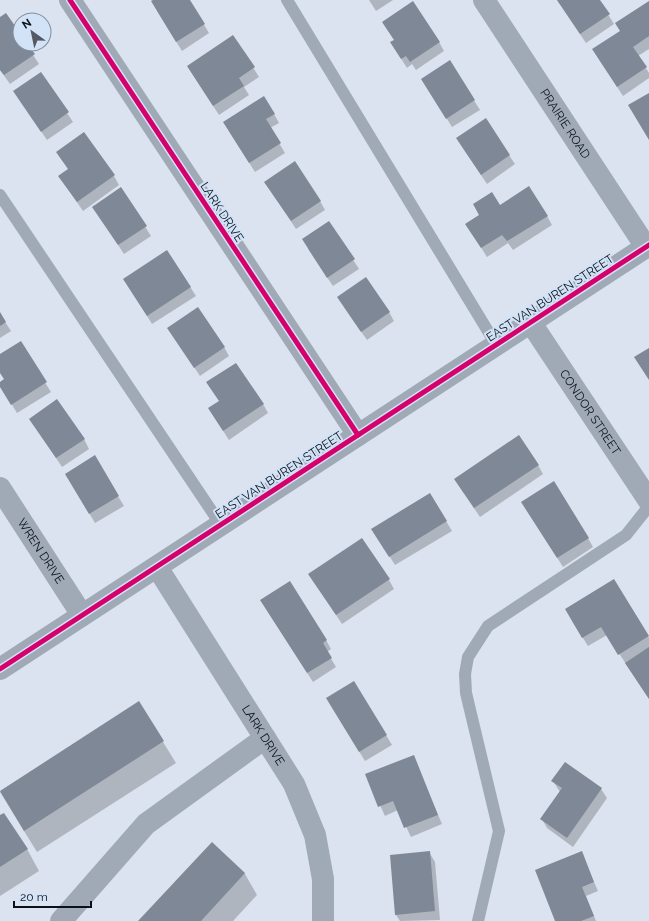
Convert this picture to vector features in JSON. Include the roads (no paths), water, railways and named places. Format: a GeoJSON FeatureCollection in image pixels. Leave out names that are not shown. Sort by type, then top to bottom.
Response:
{"type":"FeatureCollection","features":[{"type":"Feature","properties":{"kind":"street","name":"LARK DRIVE"},"geometry":{"type":"LineString","coordinates":[[70,0],[358,435]]}},
{"type":"Feature","properties":{"kind":"street","name":"PRAIRIE ROAD"},"geometry":{"type":"LineString","coordinates":[[484,0],[647,246]]}},
{"type":"Feature","properties":{"kind":"street","name":"EAST VAN BUREN STREET"},"geometry":{"type":"LineString","coordinates":[[0,669],[82,614],[157,567],[497,346],[647,246]]}},
{"type":"Feature","properties":{"kind":"street","name":"CONDOR STREET"},"geometry":{"type":"LineString","coordinates":[[531,323],[649,501]]}},
{"type":"Feature","properties":{"kind":"street","name":"WREN DRIVE"},"geometry":{"type":"LineString","coordinates":[[0,488],[82,614]]}},
{"type":"Feature","properties":{"kind":"street","name":"LARK DRIVE"},"geometry":{"type":"LineString","coordinates":[[157,567],[294,784],[315,835],[323,879],[323,921]]}},
{"type":"Feature","properties":{"kind":"street"},"geometry":{"type":"LineString","coordinates":[[61,921],[146,824],[265,738]]}},
{"type":"Feature","properties":{"kind":"lane"},"geometry":{"type":"LineString","coordinates":[[287,0],[497,346]]}},
{"type":"Feature","properties":{"kind":"lane"},"geometry":{"type":"LineString","coordinates":[[0,195],[221,525]]}},
{"type":"Feature","properties":{"kind":"lane"},"geometry":{"type":"LineString","coordinates":[[478,921],[499,831],[466,693],[465,674],[468,657],[488,626],[626,535],[649,506]]}}]}
